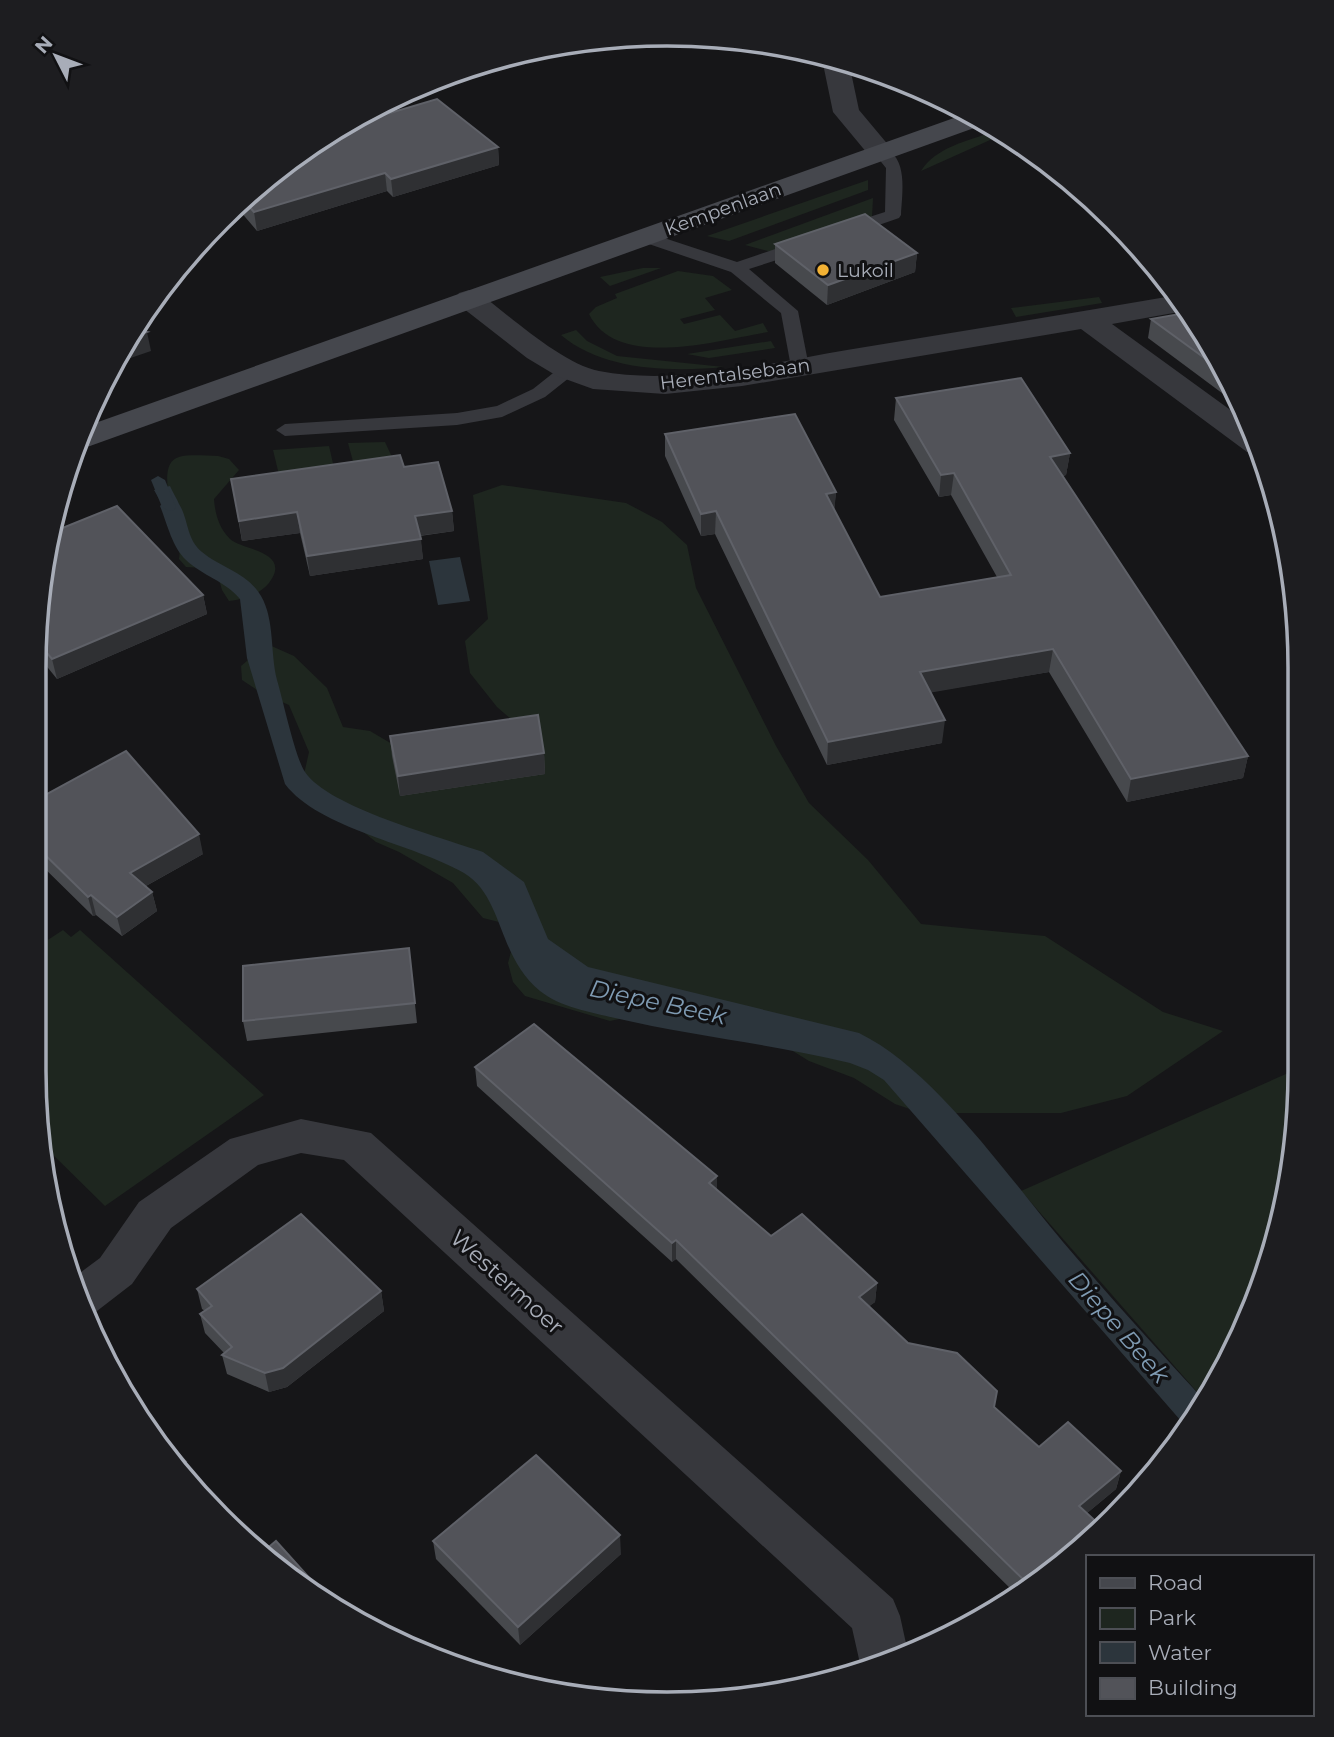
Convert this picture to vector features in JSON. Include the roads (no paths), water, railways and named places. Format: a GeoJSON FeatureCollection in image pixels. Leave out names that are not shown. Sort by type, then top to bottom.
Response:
{"type":"FeatureCollection","features":[{"type":"Feature","properties":{"kind":"main road","name":"Kempenlaan"},"geometry":{"type":"LineString","coordinates":[[468,299],[966,122]]}},
{"type":"Feature","properties":{"kind":"main road"},"geometry":{"type":"LineString","coordinates":[[91,435],[468,299]]}},
{"type":"Feature","properties":{"kind":"street"},"geometry":{"type":"LineString","coordinates":[[837,70],[846,112],[882,153]]}},
{"type":"Feature","properties":{"kind":"street","name":"Herentalsebaan"},"geometry":{"type":"LineString","coordinates":[[468,299],[538,352],[568,370],[593,380],[665,385],[742,377],[1172,305]]}},
{"type":"Feature","properties":{"kind":"street"},"geometry":{"type":"LineString","coordinates":[[1086,319],[1243,434]]}},
{"type":"Feature","properties":{"kind":"street","name":"Westermoer"},"geometry":{"type":"LineString","coordinates":[[87,1293],[116,1271],[155,1215],[245,1151],[301,1136],[356,1145],[875,1616],[882,1653]]}},
{"type":"Feature","properties":{"kind":"lane"},"geometry":{"type":"LineString","coordinates":[[737,268],[893,215],[894,168],[882,153]]}},
{"type":"Feature","properties":{"kind":"lane"},"geometry":{"type":"LineString","coordinates":[[646,237],[737,268],[789,311],[800,367]]}},
{"type":"Feature","properties":{"kind":"lane"},"geometry":{"type":"LineString","coordinates":[[285,430],[457,419],[502,411],[539,393],[568,370]]}},
{"type":"Feature","properties":{"kind":"water"},"geometry":{"type":"Polygon","coordinates":[[[170,486],[197,547],[209,558],[249,582],[261,596],[268,615],[275,670],[293,742],[301,765],[317,785],[336,797],[386,820],[483,852],[524,882],[548,939],[588,967],[859,1033],[887,1050],[915,1072],[969,1127],[1080,1262],[1198,1393],[1180,1420],[884,1080],[850,1063],[644,1024],[586,1011],[548,997],[526,977],[508,945],[487,897],[464,873],[343,824],[300,800],[285,784],[247,658],[240,599],[181,555],[170,534],[160,506],[162,504],[154,490],[170,486]]]}},
{"type":"Feature","properties":{"kind":"water"},"geometry":{"type":"Polygon","coordinates":[[[460,557],[470,601],[438,605],[429,561],[460,557]]]}},
{"type":"Feature","properties":{"kind":"waterway","name":"Diepe Beek"},"geometry":{"type":"LineString","coordinates":[[158,480],[169,507]]}},
{"type":"Feature","properties":{"kind":"place","name":"Lukoil"},"geometry":{"type":"Point","coordinates":[823,270]}}]}
